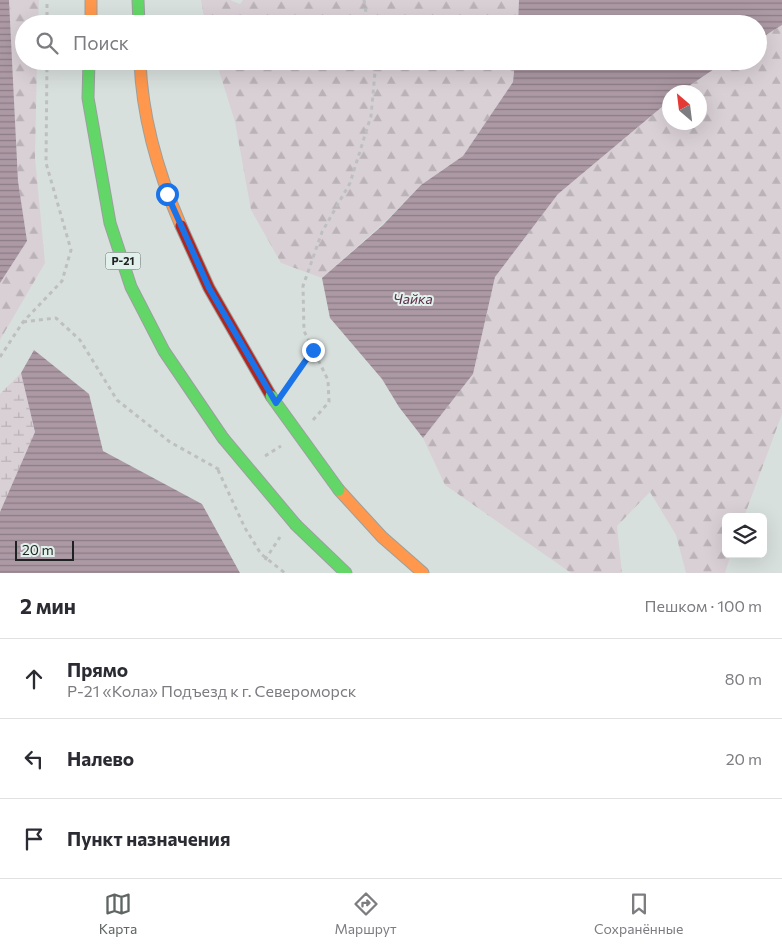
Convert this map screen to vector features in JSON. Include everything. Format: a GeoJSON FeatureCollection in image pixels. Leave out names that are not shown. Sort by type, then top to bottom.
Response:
{"type":"FeatureCollection","features":[{"type":"Feature","properties":{"kind":"main road"},"geometry":{"type":"LineString","coordinates":[[90,15],[91,0]]}},
{"type":"Feature","properties":{"kind":"main road"},"geometry":{"type":"LineString","coordinates":[[138,0],[139,15]]}},
{"type":"Feature","properties":{"kind":"main road","name":"Р-21"},"geometry":{"type":"LineString","coordinates":[[89,70],[88,98],[110,223],[131,287],[164,350],[223,438],[296,525],[346,573]]}},
{"type":"Feature","properties":{"kind":"main road"},"geometry":{"type":"LineString","coordinates":[[140,70],[141,92],[167,194],[209,288],[273,400],[339,490],[382,537],[423,573]]}},
{"type":"Feature","properties":{"kind":"path"},"geometry":{"type":"LineString","coordinates":[[47,0],[47,15]]}},
{"type":"Feature","properties":{"kind":"path"},"geometry":{"type":"LineString","coordinates":[[364,0],[366,15]]}},
{"type":"Feature","properties":{"kind":"path"},"geometry":{"type":"LineString","coordinates":[[0,357],[23,322],[62,281],[71,250],[46,163],[47,70]]}},
{"type":"Feature","properties":{"kind":"path"},"geometry":{"type":"LineString","coordinates":[[273,400],[313,350]]}},
{"type":"Feature","properties":{"kind":"path"},"geometry":{"type":"LineString","coordinates":[[218,470],[245,528],[261,554],[285,573]]}},
{"type":"Feature","properties":{"kind":"green space"},"geometry":{"type":"Polygon","coordinates":[[[9,0],[39,0],[38,15],[15,15],[15,70],[37,70],[35,158],[45,263],[0,340],[0,283],[27,241],[18,181],[9,0]]]}},
{"type":"Feature","properties":{"kind":"green space"},"geometry":{"type":"Polygon","coordinates":[[[201,0],[230,0],[240,4],[243,0],[519,0],[518,15],[204,15],[201,0]]]}},
{"type":"Feature","properties":{"kind":"green space"},"geometry":{"type":"Polygon","coordinates":[[[782,25],[782,414],[745,513],[722,513],[722,558],[730,558],[725,573],[686,573],[676,535],[650,492],[617,526],[622,573],[571,573],[445,485],[423,438],[473,374],[495,277],[558,194],[662,107],[662,130],[707,130],[707,85],[690,85],[713,70],[767,70],[767,34],[782,25]]]}},
{"type":"Feature","properties":{"kind":"green space"},"geometry":{"type":"Polygon","coordinates":[[[219,70],[514,70],[513,82],[463,156],[421,185],[387,220],[322,278],[281,263],[251,210],[235,122],[219,70]]]}},
{"type":"Feature","properties":{"kind":"green space"},"geometry":{"type":"Polygon","coordinates":[[[21,373],[35,432],[0,512],[0,394],[21,373]]]}},
{"type":"Feature","properties":{"kind":"water"},"geometry":{"type":"Polygon","coordinates":[[[0,0],[9,0],[18,181],[27,241],[0,283],[0,0]]]}},
{"type":"Feature","properties":{"kind":"water"},"geometry":{"type":"Polygon","coordinates":[[[519,0],[782,0],[782,25],[767,34],[767,15],[518,15],[519,0]]]}},
{"type":"Feature","properties":{"kind":"water","name":"Чайка"},"geometry":{"type":"Polygon","coordinates":[[[514,70],[713,70],[690,85],[662,85],[662,107],[558,194],[495,277],[473,374],[423,438],[399,407],[382,379],[330,318],[322,278],[383,225],[421,185],[463,156],[513,82],[514,70]]]}},
{"type":"Feature","properties":{"kind":"water"},"geometry":{"type":"Polygon","coordinates":[[[34,350],[89,394],[103,451],[202,504],[240,573],[0,573],[0,512],[35,432],[21,373],[34,350]]]}},
{"type":"Feature","properties":{"kind":"traffic: fast"},"geometry":{"type":"LineString","coordinates":[[138,0],[139,15]]}},
{"type":"Feature","properties":{"kind":"traffic: fast"},"geometry":{"type":"LineString","coordinates":[[89,70],[88,98],[110,223],[131,287],[164,351],[223,438]]}},
{"type":"Feature","properties":{"kind":"traffic: fast"},"geometry":{"type":"LineString","coordinates":[[271,396],[339,490]]}},
{"type":"Feature","properties":{"kind":"traffic: fast"},"geometry":{"type":"LineString","coordinates":[[223,438],[296,525]]}},
{"type":"Feature","properties":{"kind":"traffic: fast"},"geometry":{"type":"LineString","coordinates":[[296,525],[346,573]]}},
{"type":"Feature","properties":{"kind":"traffic: slow"},"geometry":{"type":"LineString","coordinates":[[91,0],[91,15]]}},
{"type":"Feature","properties":{"kind":"traffic: slow"},"geometry":{"type":"LineString","coordinates":[[140,70],[144,103],[153,145],[181,226]]}},
{"type":"Feature","properties":{"kind":"traffic: slow"},"geometry":{"type":"LineString","coordinates":[[339,490],[382,537],[423,573]]}},
{"type":"Feature","properties":{"kind":"traffic: jam"},"geometry":{"type":"LineString","coordinates":[[181,226],[209,288],[271,396]]}},
{"type":"Feature","properties":{"kind":"route"},"geometry":{"type":"LineString","coordinates":[[167,194],[209,288],[276,403],[313,350]]}}]}
